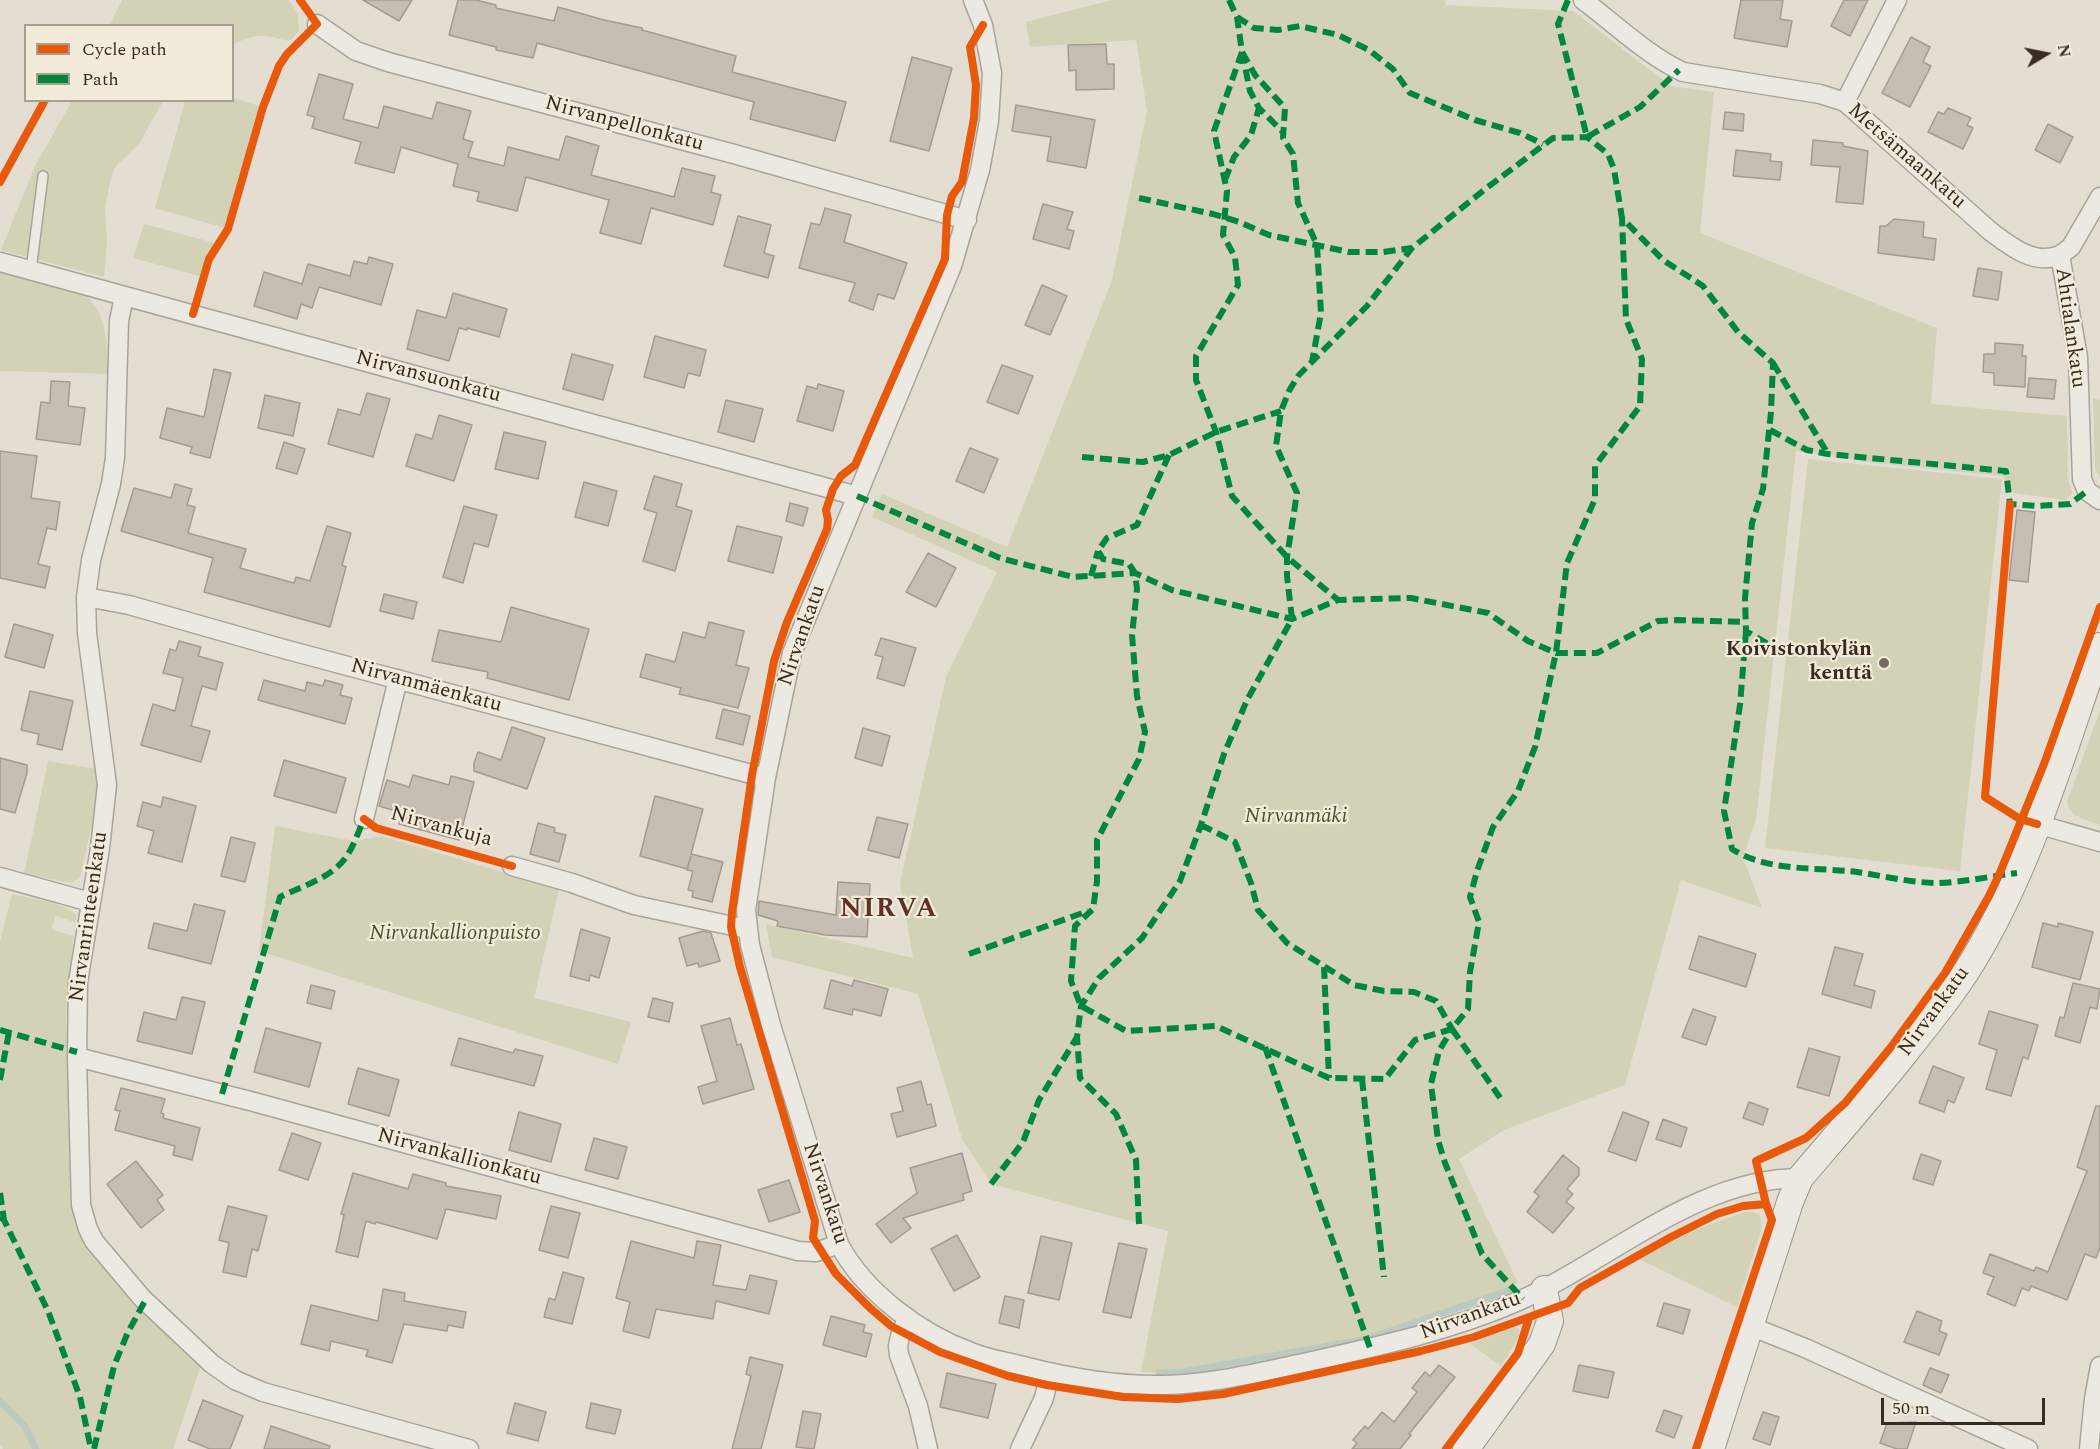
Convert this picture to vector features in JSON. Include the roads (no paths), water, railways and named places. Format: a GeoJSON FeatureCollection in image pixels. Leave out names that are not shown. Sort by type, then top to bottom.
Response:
{"type":"FeatureCollection","features":[{"type":"Feature","properties":{"kind":"street","name":"Nirvankatu"},"geometry":{"type":"LineString","coordinates":[[974,0],[983,25],[992,73],[988,130],[966,220],[945,284],[792,653],[766,778],[746,910],[747,929],[771,1025],[839,1244],[858,1273],[889,1303],[940,1338],[972,1353],[1091,1381],[1139,1385],[1187,1384],[1220,1379],[1420,1336],[1485,1315],[1544,1289],[1656,1225],[1706,1200],[1761,1182],[1779,1178],[1800,1178],[1941,1008],[1974,959],[2011,889],[2037,824],[2100,646]]}},
{"type":"Feature","properties":{"kind":"street","name":"Metsämaankatu"},"geometry":{"type":"LineString","coordinates":[[1583,0],[1669,65],[1683,72],[1820,94],[1845,102],[1990,231],[2014,249],[2040,258],[2060,255]]}},
{"type":"Feature","properties":{"kind":"street"},"geometry":{"type":"LineString","coordinates":[[1845,102],[1896,0]]}},
{"type":"Feature","properties":{"kind":"street","name":"Nirvanpellonkatu"},"geometry":{"type":"LineString","coordinates":[[317,24],[356,51],[388,62],[734,154],[966,220]]}},
{"type":"Feature","properties":{"kind":"street","name":"Ahtialankatu"},"geometry":{"type":"LineString","coordinates":[[2100,197],[2071,247],[2060,255],[2078,357],[2082,479],[2087,491],[2100,500]]}},
{"type":"Feature","properties":{"kind":"street","name":"Nirvansuonkatu"},"geometry":{"type":"LineString","coordinates":[[0,262],[857,496]]}},
{"type":"Feature","properties":{"kind":"street","name":"Nirvanrinteenkatu"},"geometry":{"type":"LineString","coordinates":[[124,296],[119,321],[115,458],[111,484],[91,560],[86,597],[87,633],[106,785],[104,818],[78,982],[80,1192],[84,1218],[94,1241],[145,1301],[212,1364],[249,1386],[469,1449]]}},
{"type":"Feature","properties":{"kind":"street","name":"Nirvanmäenkatu"},"geometry":{"type":"LineString","coordinates":[[86,597],[129,605],[699,762],[766,778]]}},
{"type":"Feature","properties":{"kind":"street","name":"Nirvankuja"},"geometry":{"type":"LineString","coordinates":[[364,819],[398,678]]}},
{"type":"Feature","properties":{"kind":"street"},"geometry":{"type":"LineString","coordinates":[[2037,824],[2100,842]]}},
{"type":"Feature","properties":{"kind":"street","name":"Nirvankuja"},"geometry":{"type":"LineString","coordinates":[[512,866],[634,904],[747,929]]}},
{"type":"Feature","properties":{"kind":"street"},"geometry":{"type":"LineString","coordinates":[[0,877],[90,902]]}},
{"type":"Feature","properties":{"kind":"street","name":"Nirvankallionkatu"},"geometry":{"type":"LineString","coordinates":[[77,1057],[254,1102],[803,1252],[816,1252],[839,1244]]}},
{"type":"Feature","properties":{"kind":"street"},"geometry":{"type":"LineString","coordinates":[[1711,1449],[1790,1202],[1800,1178]]}},
{"type":"Feature","properties":{"kind":"street"},"geometry":{"type":"LineString","coordinates":[[1466,1449],[1542,1344],[1550,1321],[1544,1289]]}},
{"type":"Feature","properties":{"kind":"street"},"geometry":{"type":"LineString","coordinates":[[908,1318],[900,1339],[899,1355],[918,1406],[928,1449]]}},
{"type":"Feature","properties":{"kind":"street"},"geometry":{"type":"LineString","coordinates":[[1750,1326],[2028,1449]]}},
{"type":"Feature","properties":{"kind":"street"},"geometry":{"type":"LineString","coordinates":[[2089,1449],[2100,1366]]}},
{"type":"Feature","properties":{"kind":"street"},"geometry":{"type":"LineString","coordinates":[[1020,1449],[1044,1398],[1050,1373]]}},
{"type":"Feature","properties":{"kind":"lane"},"geometry":{"type":"LineString","coordinates":[[31,270],[43,176]]}},
{"type":"Feature","properties":{"kind":"waterway"},"geometry":{"type":"LineString","coordinates":[[1159,1373],[1178,1373],[1367,1339],[1513,1289]]}},
{"type":"Feature","properties":{"kind":"waterway"},"geometry":{"type":"LineString","coordinates":[[0,1401],[25,1426],[36,1449]]}},
{"type":"Feature","properties":{"kind":"place","name":"Koivistonkylän kenttä"},"geometry":{"type":"Point","coordinates":[1884,663]}},
{"type":"Feature","properties":{"kind":"district","name":"NIRVA"},"geometry":{"type":"Point","coordinates":[889,911]}},
{"type":"Feature","properties":{"kind":"park label","name":"Nirvanmäki"},"geometry":{"type":"Point","coordinates":[1296,818]}},
{"type":"Feature","properties":{"kind":"park label","name":"Nirvankallionpuisto"},"geometry":{"type":"Point","coordinates":[455,935]}}]}
